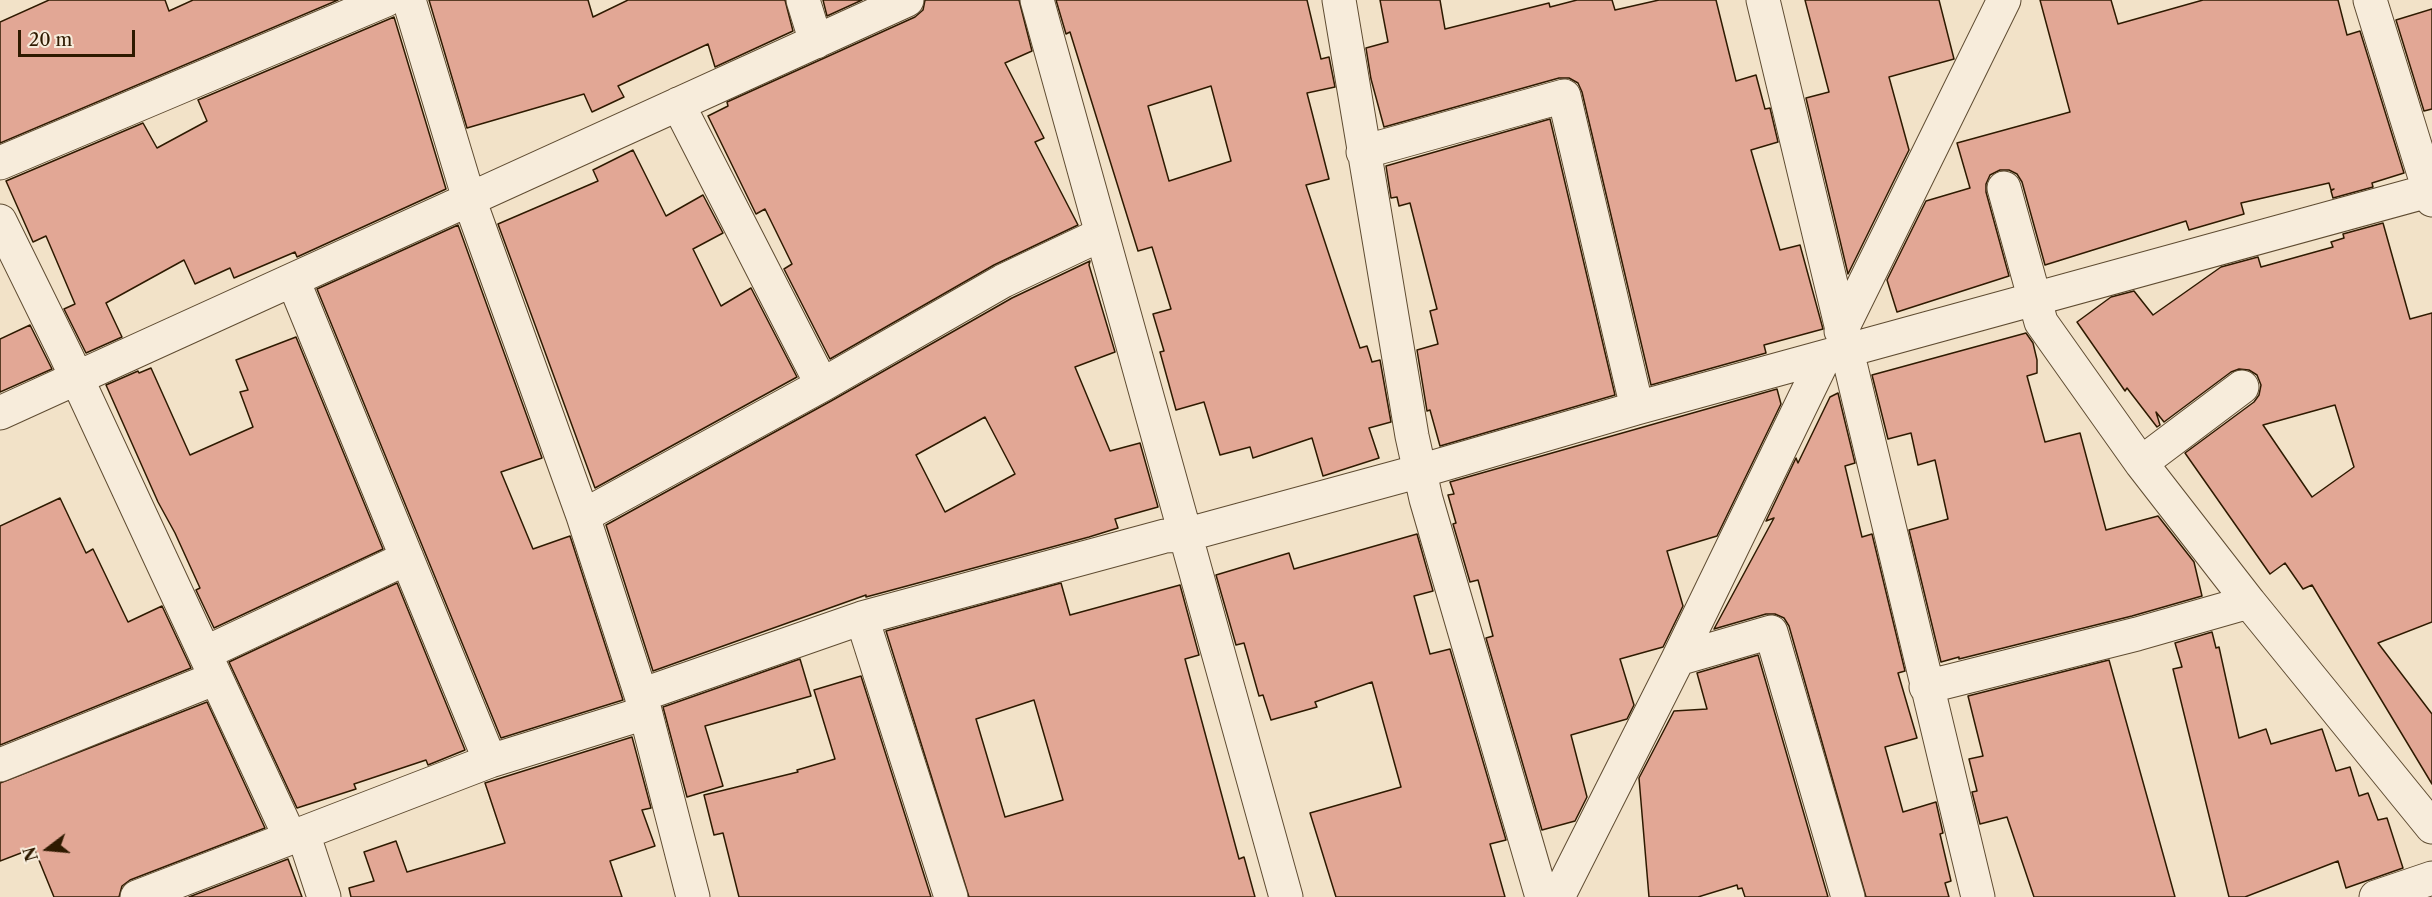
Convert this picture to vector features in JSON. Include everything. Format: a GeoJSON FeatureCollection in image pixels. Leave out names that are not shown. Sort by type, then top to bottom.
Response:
{"type":"FeatureCollection","features":[{"type":"Feature","properties":{"kind":"street"},"geometry":{"type":"LineString","coordinates":[[0,163],[386,0]]}},
{"type":"Feature","properties":{"kind":"street"},"geometry":{"type":"LineString","coordinates":[[409,0],[468,199],[583,516],[643,704],[693,897]]}},
{"type":"Feature","properties":{"kind":"street"},"geometry":{"type":"LineString","coordinates":[[804,0],[816,42]]}},
{"type":"Feature","properties":{"kind":"street"},"geometry":{"type":"LineString","coordinates":[[0,414],[907,0]]}},
{"type":"Feature","properties":{"kind":"street"},"geometry":{"type":"LineString","coordinates":[[1037,0],[1185,535],[1261,775],[1286,897]]}},
{"type":"Feature","properties":{"kind":"street"},"geometry":{"type":"LineString","coordinates":[[1339,0],[1412,436],[1542,897]]}},
{"type":"Feature","properties":{"kind":"street"},"geometry":{"type":"LineString","coordinates":[[1763,0],[1837,347],[1978,897]]}},
{"type":"Feature","properties":{"kind":"street"},"geometry":{"type":"LineString","coordinates":[[1558,897],[1837,347],[2004,0]]}},
{"type":"Feature","properties":{"kind":"street"},"geometry":{"type":"LineString","coordinates":[[139,896],[862,618],[1164,536],[1185,535],[1420,471],[1837,347],[2035,299],[2431,194],[2370,0]]}},
{"type":"Feature","properties":{"kind":"street"},"geometry":{"type":"LineString","coordinates":[[1364,152],[1564,96],[1637,408]]}},
{"type":"Feature","properties":{"kind":"street"},"geometry":{"type":"LineString","coordinates":[[678,104],[822,385]]}},
{"type":"Feature","properties":{"kind":"street"},"geometry":{"type":"LineString","coordinates":[[2004,188],[2041,322],[2141,463],[2249,602],[2432,827]]}},
{"type":"Feature","properties":{"kind":"street"},"geometry":{"type":"LineString","coordinates":[[0,221],[211,665],[297,835],[324,897]]}},
{"type":"Feature","properties":{"kind":"street"},"geometry":{"type":"LineString","coordinates":[[583,516],[822,385],[1003,281],[1102,234]]}},
{"type":"Feature","properties":{"kind":"street"},"geometry":{"type":"LineString","coordinates":[[293,280],[490,762]]}},
{"type":"Feature","properties":{"kind":"street"},"geometry":{"type":"LineString","coordinates":[[2141,463],[2242,387]]}},
{"type":"Feature","properties":{"kind":"street"},"geometry":{"type":"LineString","coordinates":[[0,765],[211,665],[407,558]]}},
{"type":"Feature","properties":{"kind":"street"},"geometry":{"type":"LineString","coordinates":[[1926,687],[2137,634],[2249,602]]}},
{"type":"Feature","properties":{"kind":"street"},"geometry":{"type":"LineString","coordinates":[[862,618],[951,897]]}},
{"type":"Feature","properties":{"kind":"street"},"geometry":{"type":"LineString","coordinates":[[1678,659],[1771,632],[1848,897]]}},
{"type":"Feature","properties":{"kind":"street"},"geometry":{"type":"LineString","coordinates":[[2376,897],[2432,878]]}},
{"type":"Feature","properties":{"kind":"building"},"geometry":{"type":"Polygon","coordinates":[[[49,0],[165,0],[169,11],[193,0],[338,0],[0,143],[0,22],[49,0]]]}},
{"type":"Feature","properties":{"kind":"building"},"geometry":{"type":"Polygon","coordinates":[[[429,0],[588,0],[593,17],[628,0],[785,0],[793,31],[715,67],[708,44],[618,86],[624,97],[592,112],[584,94],[467,128],[429,0]]]}},
{"type":"Feature","properties":{"kind":"building"},"geometry":{"type":"Polygon","coordinates":[[[823,0],[862,0],[827,16],[823,0]]]}},
{"type":"Feature","properties":{"kind":"building"},"geometry":{"type":"Polygon","coordinates":[[[925,0],[1019,0],[1032,51],[1005,63],[1044,138],[1035,142],[1078,225],[994,265],[830,359],[784,269],[792,264],[765,209],[756,214],[708,116],[728,106],[727,102],[915,17],[923,10],[925,0]]]}},
{"type":"Feature","properties":{"kind":"building"},"geometry":{"type":"Polygon","coordinates":[[[1056,0],[1307,0],[1321,59],[1329,57],[1335,87],[1307,93],[1329,179],[1306,185],[1360,348],[1367,346],[1372,362],[1380,360],[1391,422],[1369,428],[1379,458],[1323,476],[1312,438],[1253,458],[1250,447],[1220,455],[1204,402],[1176,410],[1160,352],[1164,351],[1153,314],[1171,309],[1152,247],[1138,251],[1070,32],[1066,34],[1056,0]],[[1211,86],[1148,106],[1169,181],[1231,161],[1211,86]]]}},
{"type":"Feature","properties":{"kind":"building"},"geometry":{"type":"Polygon","coordinates":[[[1380,0],[1440,0],[1445,29],[1549,3],[1550,7],[1577,0],[1612,0],[1615,10],[1659,0],[1716,0],[1736,81],[1756,75],[1765,109],[1770,108],[1778,142],[1751,150],[1780,250],[1800,245],[1823,329],[1764,345],[1766,353],[1651,385],[1578,83],[1569,78],[1559,78],[1384,127],[1371,79],[1366,48],[1388,42],[1380,0]]]}},
{"type":"Feature","properties":{"kind":"building"},"geometry":{"type":"Polygon","coordinates":[[[1805,0],[1939,0],[1954,59],[1889,77],[1909,150],[1848,274],[1806,98],[1829,92],[1805,0]]]}},
{"type":"Feature","properties":{"kind":"building"},"geometry":{"type":"Polygon","coordinates":[[[2040,0],[2111,0],[2118,24],[2203,0],[2338,0],[2347,35],[2360,31],[2404,173],[2372,183],[2373,187],[2333,198],[2331,191],[2334,189],[2331,190],[2329,183],[2241,203],[2244,214],[2189,230],[2186,221],[2045,265],[2022,182],[2017,174],[2009,170],[2000,170],[1990,175],[1986,184],[1986,192],[2009,276],[1897,312],[1887,280],[1926,201],[1970,188],[1957,143],[2070,112],[2040,0]]]}},
{"type":"Feature","properties":{"kind":"building"},"geometry":{"type":"Polygon","coordinates":[[[2432,9],[2432,109],[2424,111],[2396,20],[2432,9]]]}},
{"type":"Feature","properties":{"kind":"building"},"geometry":{"type":"Polygon","coordinates":[[[394,17],[446,189],[297,257],[295,252],[234,278],[230,268],[195,284],[184,260],[106,303],[122,337],[86,353],[64,309],[75,304],[46,236],[33,242],[6,181],[143,123],[157,148],[207,121],[198,100],[394,17]]]}},
{"type":"Feature","properties":{"kind":"building"},"geometry":{"type":"Polygon","coordinates":[[[1550,119],[1615,395],[1440,446],[1430,410],[1427,411],[1417,350],[1438,344],[1430,311],[1437,309],[1410,203],[1399,206],[1397,197],[1391,198],[1386,166],[1550,119]]]}},
{"type":"Feature","properties":{"kind":"building"},"geometry":{"type":"Polygon","coordinates":[[[633,150],[666,216],[703,195],[723,233],[693,249],[721,306],[751,288],[797,377],[595,488],[498,224],[598,181],[593,170],[633,150]]]}},
{"type":"Feature","properties":{"kind":"building"},"geometry":{"type":"Polygon","coordinates":[[[2383,223],[2410,319],[2432,313],[2432,622],[2378,643],[2432,714],[2432,784],[2312,585],[2303,589],[2285,563],[2270,574],[2185,453],[2254,402],[2259,395],[2261,385],[2257,375],[2249,370],[2239,369],[2231,372],[2164,422],[2156,412],[2160,425],[2157,427],[2127,388],[2125,391],[2077,322],[2111,297],[2134,291],[2153,315],[2221,267],[2258,257],[2261,267],[2333,247],[2331,242],[2344,238],[2343,234],[2383,223]],[[2335,405],[2263,425],[2312,497],[2354,467],[2335,405]]]}},
{"type":"Feature","properties":{"kind":"building"},"geometry":{"type":"Polygon","coordinates":[[[458,225],[542,458],[501,472],[533,549],[570,536],[623,700],[501,738],[317,289],[458,225]]]}},
{"type":"Feature","properties":{"kind":"building"},"geometry":{"type":"Polygon","coordinates":[[[1090,261],[1089,265],[1115,352],[1075,367],[1110,451],[1140,443],[1158,507],[1115,519],[1118,528],[866,597],[866,595],[653,671],[606,525],[1012,298],[1090,261]],[[985,417],[916,455],[945,512],[1015,474],[985,417]]]}},
{"type":"Feature","properties":{"kind":"building"},"geometry":{"type":"Polygon","coordinates":[[[30,325],[52,369],[0,392],[0,339],[30,325]]]}},
{"type":"Feature","properties":{"kind":"building"},"geometry":{"type":"Polygon","coordinates":[[[2026,333],[2033,343],[2037,360],[2037,373],[2027,376],[2045,442],[2080,433],[2106,530],[2158,516],[2194,562],[2202,596],[2132,616],[1941,662],[1909,530],[1948,519],[1935,460],[1918,465],[1911,433],[1888,439],[1872,375],[2026,333]]]}},
{"type":"Feature","properties":{"kind":"building"},"geometry":{"type":"Polygon","coordinates":[[[296,337],[383,549],[214,628],[196,590],[200,588],[158,502],[106,385],[151,368],[190,455],[253,427],[240,392],[248,390],[236,360],[296,337]]]}},
{"type":"Feature","properties":{"kind":"building"},"geometry":{"type":"Polygon","coordinates":[[[1777,389],[1781,404],[1717,536],[1667,551],[1683,606],[1663,647],[1620,659],[1634,705],[1627,719],[1571,735],[1587,797],[1575,821],[1542,830],[1486,638],[1493,636],[1478,580],[1470,582],[1453,524],[1456,523],[1448,495],[1454,494],[1450,482],[1777,389]]]}},
{"type":"Feature","properties":{"kind":"building"},"geometry":{"type":"Polygon","coordinates":[[[1838,393],[1855,463],[1845,466],[1862,537],[1872,534],[1905,671],[1898,673],[1917,738],[1885,747],[1903,812],[1936,802],[1943,833],[1940,834],[1951,881],[1945,883],[1949,897],[1866,897],[1789,626],[1784,618],[1775,614],[1766,614],[1714,629],[1774,518],[1766,521],[1796,458],[1798,463],[1830,397],[1838,393]]]}},
{"type":"Feature","properties":{"kind":"building"},"geometry":{"type":"Polygon","coordinates":[[[60,498],[86,553],[93,549],[128,622],[162,606],[191,668],[0,745],[0,526],[60,498]]]}},
{"type":"Feature","properties":{"kind":"building"},"geometry":{"type":"Polygon","coordinates":[[[1417,534],[1433,591],[1414,596],[1430,654],[1450,649],[1506,840],[1490,844],[1505,897],[1336,897],[1310,813],[1401,787],[1372,682],[1315,702],[1317,707],[1271,720],[1263,695],[1259,696],[1244,643],[1236,645],[1216,575],[1289,553],[1294,569],[1417,534]]]}},
{"type":"Feature","properties":{"kind":"building"},"geometry":{"type":"Polygon","coordinates":[[[397,583],[465,750],[428,765],[426,760],[354,784],[356,789],[297,808],[229,662],[397,583]]]}},
{"type":"Feature","properties":{"kind":"building"},"geometry":{"type":"Polygon","coordinates":[[[1061,583],[1070,615],[1180,585],[1199,655],[1185,659],[1239,859],[1244,857],[1255,897],[969,897],[886,631],[1061,583]],[[1034,700],[976,719],[1005,817],[1063,800],[1034,700]]]}},
{"type":"Feature","properties":{"kind":"building"},"geometry":{"type":"Polygon","coordinates":[[[2212,632],[2216,648],[2219,647],[2239,738],[2266,729],[2271,744],[2322,729],[2336,771],[2350,767],[2359,796],[2368,793],[2378,820],[2387,818],[2403,868],[2346,888],[2338,861],[2245,897],[2229,897],[2173,669],[2182,667],[2175,643],[2212,632]]]}},
{"type":"Feature","properties":{"kind":"building"},"geometry":{"type":"Polygon","coordinates":[[[1758,655],[1828,897],[1745,897],[1742,888],[1738,889],[1737,885],[1698,897],[1649,897],[1639,778],[1674,711],[1707,709],[1697,673],[1758,655]]]}},
{"type":"Feature","properties":{"kind":"building"},"geometry":{"type":"Polygon","coordinates":[[[800,659],[811,696],[705,726],[723,786],[687,797],[663,707],[800,659]]]}},
{"type":"Feature","properties":{"kind":"building"},"geometry":{"type":"Polygon","coordinates":[[[2109,660],[2175,897],[2034,897],[2007,817],[1980,824],[1972,792],[1977,791],[1969,759],[1983,756],[1968,696],[2109,660]]]}},
{"type":"Feature","properties":{"kind":"building"},"geometry":{"type":"Polygon","coordinates":[[[861,676],[931,897],[739,897],[723,833],[714,835],[704,795],[798,772],[797,770],[835,759],[814,690],[861,676]]]}},
{"type":"Feature","properties":{"kind":"building"},"geometry":{"type":"Polygon","coordinates":[[[207,702],[265,828],[130,880],[122,886],[119,897],[54,897],[34,848],[0,861],[0,783],[207,702]]]}},
{"type":"Feature","properties":{"kind":"building"},"geometry":{"type":"Polygon","coordinates":[[[632,737],[651,808],[642,810],[655,846],[610,861],[622,897],[351,897],[349,888],[374,881],[364,852],[396,841],[407,872],[505,843],[485,783],[632,737]]]}},
{"type":"Feature","properties":{"kind":"building"},"geometry":{"type":"Polygon","coordinates":[[[288,859],[302,897],[189,897],[288,859]]]}}]}
